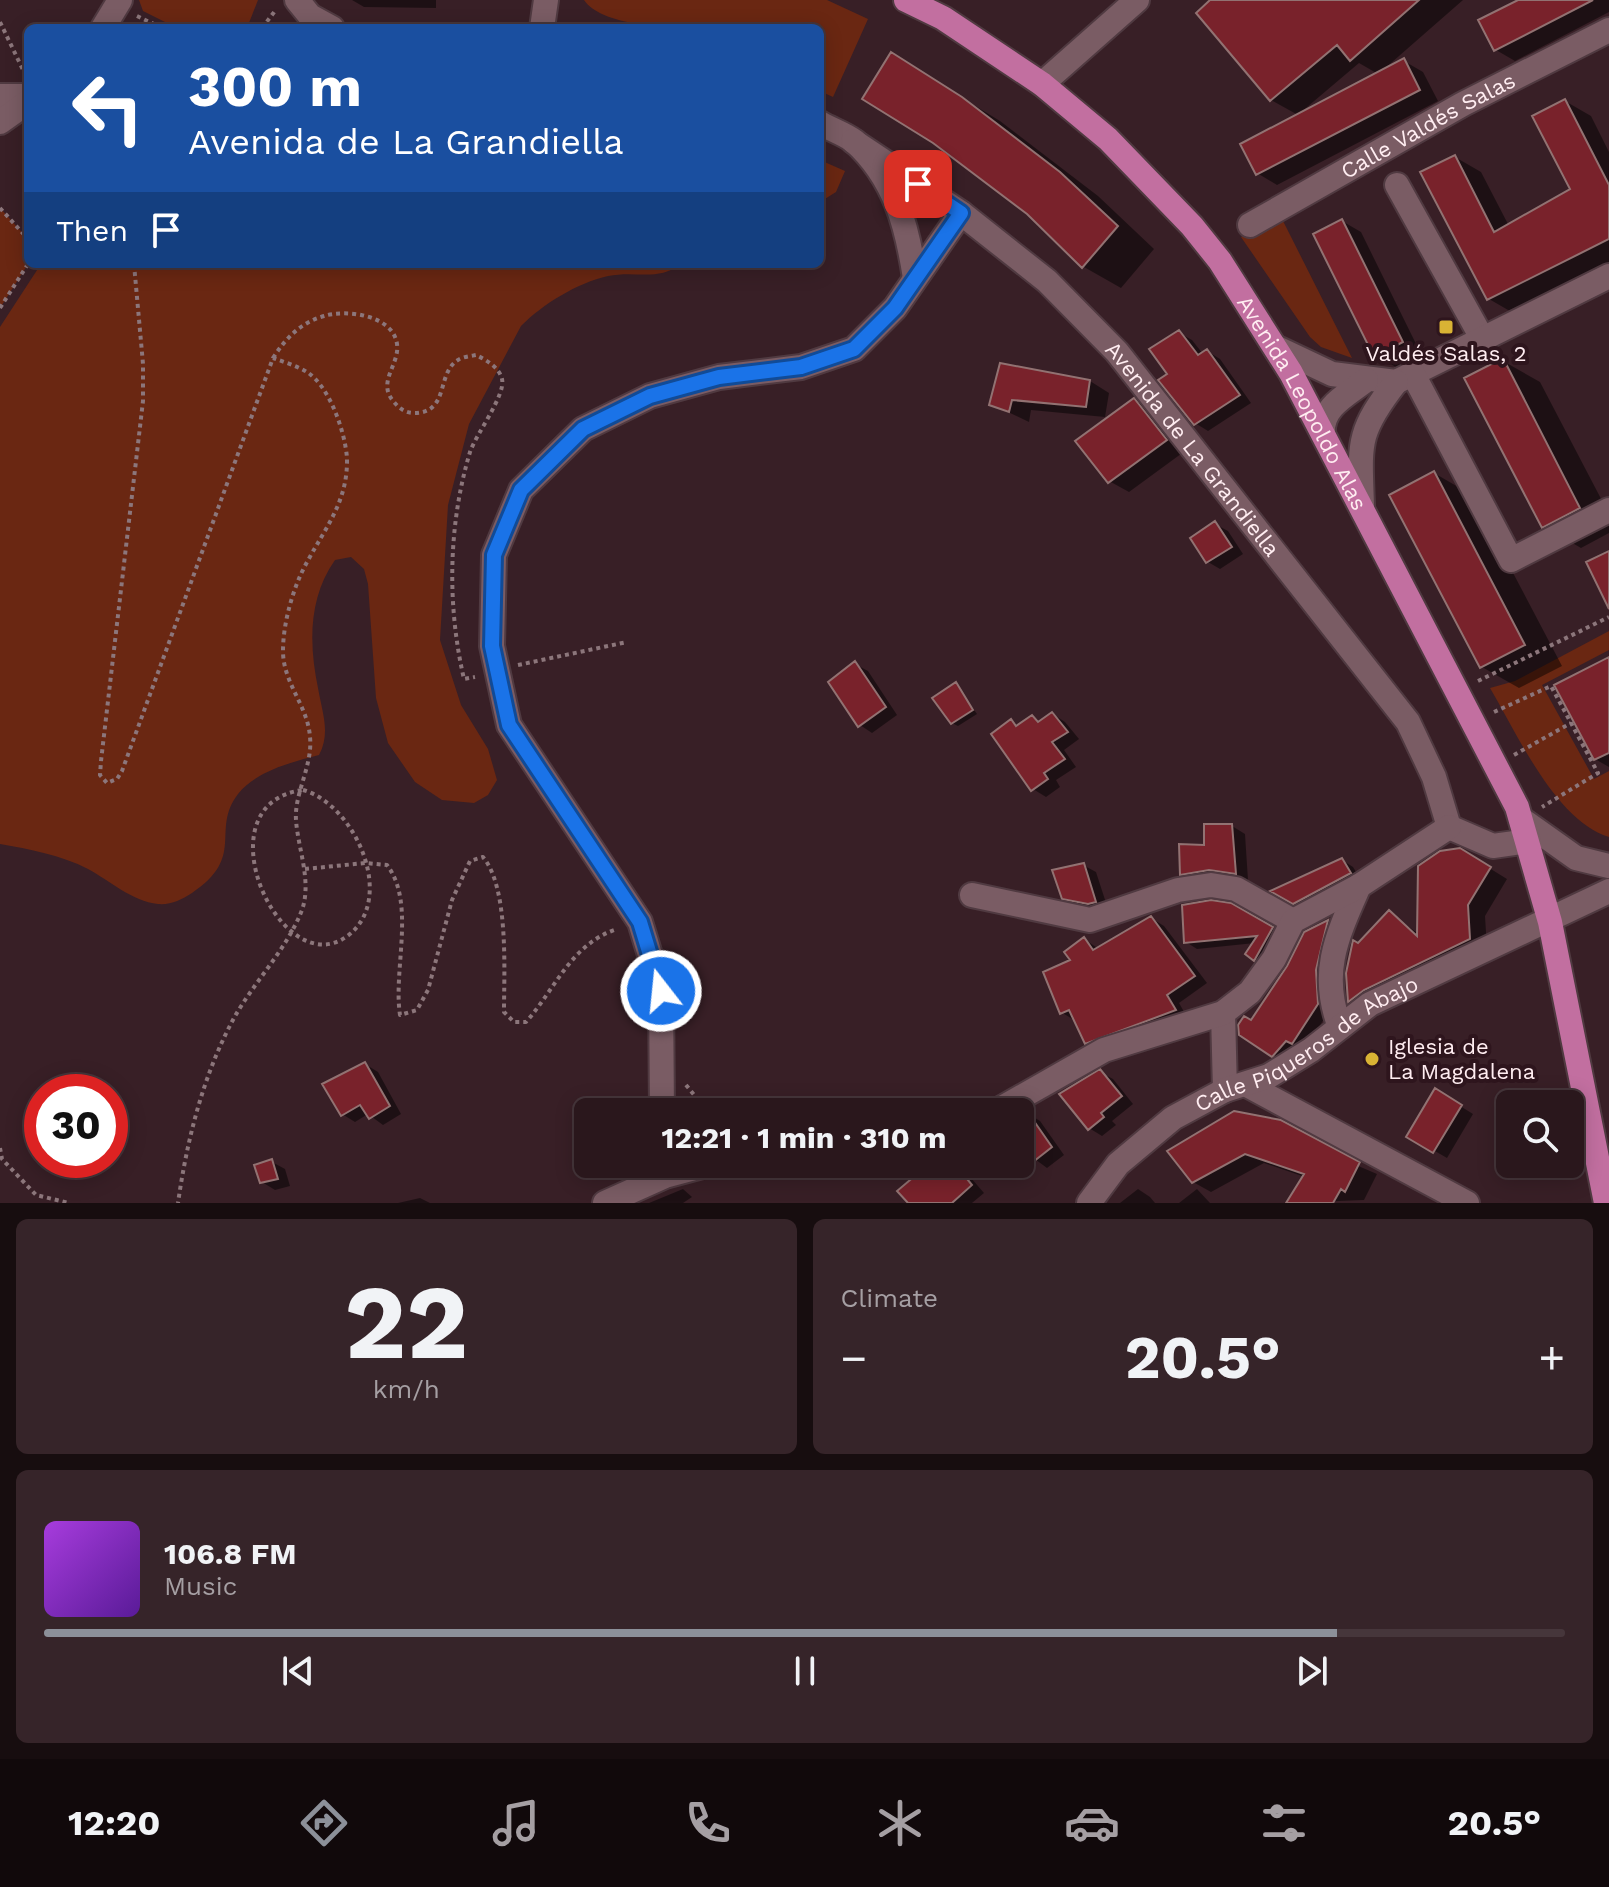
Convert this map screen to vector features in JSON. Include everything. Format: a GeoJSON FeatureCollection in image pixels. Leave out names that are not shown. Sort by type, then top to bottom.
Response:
{"type":"FeatureCollection","features":[{"type":"Feature","properties":{"kind":"main road","name":"Avenida Leopoldo Alas"},"geometry":{"type":"LineString","coordinates":[[906,0],[943,18],[1042,84],[1108,139],[1192,226],[1250,304],[1320,420],[1474,721],[1525,830],[1550,922],[1606,1203]]}},
{"type":"Feature","properties":{"kind":"street"},"geometry":{"type":"LineString","coordinates":[[105,24],[120,0]]}},
{"type":"Feature","properties":{"kind":"street"},"geometry":{"type":"LineString","coordinates":[[543,24],[546,0]]}},
{"type":"Feature","properties":{"kind":"street"},"geometry":{"type":"LineString","coordinates":[[1042,84],[1137,0]]}},
{"type":"Feature","properties":{"kind":"street"},"geometry":{"type":"LineString","coordinates":[[287,5],[325,24]]}},
{"type":"Feature","properties":{"kind":"street","name":"Calle Valdés Salas"},"geometry":{"type":"LineString","coordinates":[[1250,225],[1463,104],[1607,36]]}},
{"type":"Feature","properties":{"kind":"street"},"geometry":{"type":"LineString","coordinates":[[0,96],[24,99]]}},
{"type":"Feature","properties":{"kind":"street"},"geometry":{"type":"LineString","coordinates":[[0,122],[24,102]]}},
{"type":"Feature","properties":{"kind":"street","name":"Avenida de La Grandiella"},"geometry":{"type":"LineString","coordinates":[[824,125],[961,213],[1047,281],[1117,352],[1191,441],[1408,722],[1434,777],[1449,827]]}},
{"type":"Feature","properties":{"kind":"street"},"geometry":{"type":"LineString","coordinates":[[853,141],[890,188],[906,223],[915,278]]}},
{"type":"Feature","properties":{"kind":"street"},"geometry":{"type":"LineString","coordinates":[[1397,185],[1482,338]]}},
{"type":"Feature","properties":{"kind":"street"},"geometry":{"type":"LineString","coordinates":[[662,1098],[661,991],[640,922],[509,725],[492,646],[494,555],[521,490],[583,429],[650,396],[719,377],[801,367],[854,349],[895,308],[961,213]]}},
{"type":"Feature","properties":{"kind":"street"},"geometry":{"type":"LineString","coordinates":[[1362,506],[1360,440],[1373,412],[1404,378],[1609,276]]}},
{"type":"Feature","properties":{"kind":"street"},"geometry":{"type":"LineString","coordinates":[[1275,347],[1332,374],[1366,380],[1404,378]]}},
{"type":"Feature","properties":{"kind":"street"},"geometry":{"type":"LineString","coordinates":[[1404,378],[1511,560],[1609,510]]}},
{"type":"Feature","properties":{"kind":"street"},"geometry":{"type":"LineString","coordinates":[[1320,420],[1366,380]]}},
{"type":"Feature","properties":{"kind":"street"},"geometry":{"type":"LineString","coordinates":[[1320,420],[1373,412]]}},
{"type":"Feature","properties":{"kind":"street"},"geometry":{"type":"LineString","coordinates":[[1020,1098],[1104,1050],[1223,1013],[1250,992],[1274,959],[1293,921],[1359,886],[1449,827],[1493,846],[1525,830],[1576,858],[1609,866]]}},
{"type":"Feature","properties":{"kind":"street"},"geometry":{"type":"LineString","coordinates":[[972,895],[1090,920],[1178,890],[1211,885],[1236,889],[1293,921]]}},
{"type":"Feature","properties":{"kind":"street"},"geometry":{"type":"LineString","coordinates":[[1340,1027],[1331,1004],[1331,956],[1359,886]]}},
{"type":"Feature","properties":{"kind":"street","name":"Calle Piqueros de Abajo"},"geometry":{"type":"LineString","coordinates":[[1089,1203],[1118,1164],[1173,1118],[1236,1087],[1269,1076],[1370,1004],[1550,922],[1609,891]]}},
{"type":"Feature","properties":{"kind":"street"},"geometry":{"type":"LineString","coordinates":[[1223,1013],[1236,1087],[1467,1203]]}},
{"type":"Feature","properties":{"kind":"street"},"geometry":{"type":"LineString","coordinates":[[605,1203],[650,1178]]}},
{"type":"Feature","properties":{"kind":"path"},"geometry":{"type":"LineString","coordinates":[[266,24],[287,5]]}},
{"type":"Feature","properties":{"kind":"path"},"geometry":{"type":"LineString","coordinates":[[0,22],[24,72]]}},
{"type":"Feature","properties":{"kind":"path"},"geometry":{"type":"LineString","coordinates":[[0,208],[24,235]]}},
{"type":"Feature","properties":{"kind":"path"},"geometry":{"type":"LineString","coordinates":[[0,308],[25,268]]}},
{"type":"Feature","properties":{"kind":"path"},"geometry":{"type":"LineString","coordinates":[[134,268],[143,401],[101,761],[100,775],[107,783],[117,779],[122,771],[273,358],[300,326],[326,315],[352,312],[383,324],[394,335],[398,347],[387,380],[387,395],[400,409],[414,413],[429,410],[439,400],[448,370],[458,360],[476,355],[492,363],[502,379],[501,393],[471,450],[460,495],[454,544],[455,639],[464,679],[477,677],[472,648],[510,645],[514,666],[627,642]]}},
{"type":"Feature","properties":{"kind":"path"},"geometry":{"type":"LineString","coordinates":[[178,1203],[198,1105],[233,1019],[302,909],[305,869],[295,817],[303,790],[311,738],[305,716],[289,685],[283,651],[293,594],[307,563],[338,512],[345,488],[347,458],[342,432],[329,399],[309,373],[273,358]]}},
{"type":"Feature","properties":{"kind":"path"},"geometry":{"type":"LineString","coordinates":[[1457,691],[1609,617]]}},
{"type":"Feature","properties":{"kind":"path"},"geometry":{"type":"LineString","coordinates":[[1474,721],[1551,686],[1598,773],[1525,830]]}},
{"type":"Feature","properties":{"kind":"path"},"geometry":{"type":"LineString","coordinates":[[1496,765],[1571,723]]}},
{"type":"Feature","properties":{"kind":"path"},"geometry":{"type":"LineString","coordinates":[[303,790],[318,794],[337,809],[355,831],[366,863],[367,901],[360,921],[350,935],[336,943],[318,944],[290,931],[275,915],[261,889],[253,862],[254,837],[261,815],[271,801],[303,790]]}},
{"type":"Feature","properties":{"kind":"path"},"geometry":{"type":"LineString","coordinates":[[305,869],[366,863],[387,865],[397,878],[401,924],[396,990],[400,1015],[417,1010],[428,990],[452,900],[470,861],[483,857],[494,870],[503,946],[504,1012],[514,1022],[526,1022],[557,977],[592,938],[640,922]]}},
{"type":"Feature","properties":{"kind":"path"},"geometry":{"type":"LineString","coordinates":[[0,1148],[2,1159],[36,1195],[69,1203]]}},
{"type":"Feature","properties":{"kind":"shaded area"},"geometry":{"type":"Polygon","coordinates":[[[139,0],[258,0],[249,24],[169,24],[143,11],[139,0]]]}},
{"type":"Feature","properties":{"kind":"shaded area"},"geometry":{"type":"Polygon","coordinates":[[[584,0],[827,0],[868,19],[833,97],[824,93],[824,24],[638,24],[600,13],[584,0]]]}},
{"type":"Feature","properties":{"kind":"shaded area"},"geometry":{"type":"Polygon","coordinates":[[[824,162],[845,171],[836,192],[824,200],[824,162]]]}},
{"type":"Feature","properties":{"kind":"shaded area"},"geometry":{"type":"Polygon","coordinates":[[[0,208],[24,235],[25,268],[0,308],[0,208]]]}},
{"type":"Feature","properties":{"kind":"shaded area"},"geometry":{"type":"Polygon","coordinates":[[[1281,217],[1352,358],[1321,347],[1310,337],[1241,237],[1281,217]]]}},
{"type":"Feature","properties":{"kind":"shaded area"},"geometry":{"type":"Polygon","coordinates":[[[38,268],[674,268],[663,273],[618,274],[596,279],[561,295],[540,310],[521,326],[469,424],[448,505],[440,640],[461,705],[488,749],[497,780],[488,795],[474,803],[442,800],[415,782],[388,743],[376,698],[368,584],[364,569],[351,557],[335,560],[320,590],[313,622],[313,655],[325,730],[323,747],[319,755],[264,773],[238,794],[230,807],[223,855],[218,867],[209,880],[192,893],[167,904],[148,902],[130,895],[67,860],[0,844],[0,327],[38,268]]]}},
{"type":"Feature","properties":{"kind":"shaded area"},"geometry":{"type":"Polygon","coordinates":[[[1609,631],[1609,650],[1542,685],[1594,779],[1609,771],[1609,837],[1590,828],[1555,795],[1490,688],[1515,681],[1609,631]]]}},
{"type":"Feature","properties":{"kind":"building"},"geometry":{"type":"Polygon","coordinates":[[[1210,0],[1419,0],[1350,61],[1337,45],[1270,101],[1196,13],[1210,0]]]}},
{"type":"Feature","properties":{"kind":"building"},"geometry":{"type":"Polygon","coordinates":[[[1518,0],[1593,0],[1494,51],[1478,20],[1518,0]]]}},
{"type":"Feature","properties":{"kind":"building"},"geometry":{"type":"Polygon","coordinates":[[[891,52],[962,97],[1060,172],[1118,226],[1082,268],[1027,214],[933,143],[862,99],[891,52]]]}},
{"type":"Feature","properties":{"kind":"building"},"geometry":{"type":"Polygon","coordinates":[[[1404,58],[1420,90],[1256,175],[1240,144],[1404,58]]]}},
{"type":"Feature","properties":{"kind":"building"},"geometry":{"type":"Polygon","coordinates":[[[1565,99],[1609,185],[1609,239],[1487,300],[1420,172],[1455,155],[1494,232],[1570,189],[1532,116],[1565,99]]]}},
{"type":"Feature","properties":{"kind":"building"},"geometry":{"type":"Polygon","coordinates":[[[1342,219],[1403,342],[1374,357],[1313,234],[1342,219]]]}},
{"type":"Feature","properties":{"kind":"building"},"geometry":{"type":"Polygon","coordinates":[[[1179,330],[1198,355],[1207,349],[1240,395],[1194,425],[1158,380],[1167,374],[1149,349],[1179,330]]]}},
{"type":"Feature","properties":{"kind":"building"},"geometry":{"type":"Polygon","coordinates":[[[1503,358],[1580,508],[1542,528],[1464,378],[1503,358]]]}},
{"type":"Feature","properties":{"kind":"building"},"geometry":{"type":"Polygon","coordinates":[[[1000,363],[1090,380],[1086,407],[1012,400],[1009,412],[989,405],[1000,363]]]}},
{"type":"Feature","properties":{"kind":"building"},"geometry":{"type":"Polygon","coordinates":[[[1134,398],[1167,440],[1108,483],[1075,441],[1134,398]]]}},
{"type":"Feature","properties":{"kind":"building"},"geometry":{"type":"Polygon","coordinates":[[[1434,471],[1525,645],[1480,668],[1389,495],[1434,471]]]}},
{"type":"Feature","properties":{"kind":"building"},"geometry":{"type":"Polygon","coordinates":[[[1215,521],[1232,547],[1206,563],[1190,538],[1215,521]]]}},
{"type":"Feature","properties":{"kind":"building"},"geometry":{"type":"Polygon","coordinates":[[[1609,551],[1609,609],[1586,562],[1609,551]]]}},
{"type":"Feature","properties":{"kind":"building"},"geometry":{"type":"Polygon","coordinates":[[[1609,657],[1609,753],[1594,760],[1554,685],[1609,657]]]}},
{"type":"Feature","properties":{"kind":"building"},"geometry":{"type":"Polygon","coordinates":[[[855,661],[886,707],[858,727],[828,682],[855,661]]]}},
{"type":"Feature","properties":{"kind":"building"},"geometry":{"type":"Polygon","coordinates":[[[956,682],[973,710],[951,724],[932,698],[956,682]]]}},
{"type":"Feature","properties":{"kind":"building"},"geometry":{"type":"Polygon","coordinates":[[[1052,712],[1068,732],[1052,742],[1065,759],[1044,773],[1048,779],[1031,791],[991,734],[1011,719],[1016,726],[1032,715],[1038,722],[1052,712]]]}},
{"type":"Feature","properties":{"kind":"building"},"geometry":{"type":"Polygon","coordinates":[[[1204,824],[1232,824],[1236,874],[1209,870],[1180,875],[1179,844],[1204,845],[1204,824]]]}},
{"type":"Feature","properties":{"kind":"building"},"geometry":{"type":"Polygon","coordinates":[[[1460,848],[1491,867],[1468,905],[1470,939],[1364,990],[1348,1002],[1346,973],[1353,940],[1358,943],[1389,910],[1417,936],[1418,866],[1440,851],[1460,848]]]}},
{"type":"Feature","properties":{"kind":"building"},"geometry":{"type":"Polygon","coordinates":[[[1342,858],[1351,873],[1293,904],[1270,891],[1342,858]]]}},
{"type":"Feature","properties":{"kind":"building"},"geometry":{"type":"Polygon","coordinates":[[[1084,863],[1096,902],[1088,904],[1062,899],[1052,870],[1084,863]]]}},
{"type":"Feature","properties":{"kind":"building"},"geometry":{"type":"Polygon","coordinates":[[[1211,900],[1231,903],[1273,927],[1254,961],[1245,954],[1257,936],[1184,943],[1182,905],[1211,900]]]}},
{"type":"Feature","properties":{"kind":"building"},"geometry":{"type":"Polygon","coordinates":[[[1151,916],[1195,976],[1167,995],[1176,1010],[1085,1044],[1069,1010],[1060,1014],[1043,972],[1070,960],[1064,952],[1084,937],[1093,950],[1151,916]]]}},
{"type":"Feature","properties":{"kind":"building"},"geometry":{"type":"Polygon","coordinates":[[[1328,920],[1316,970],[1318,1004],[1292,1044],[1286,1041],[1272,1057],[1239,1035],[1238,1025],[1244,1016],[1251,1020],[1287,966],[1304,932],[1328,920]]]}},
{"type":"Feature","properties":{"kind":"building"},"geometry":{"type":"Polygon","coordinates":[[[365,1062],[390,1106],[369,1119],[360,1105],[341,1116],[322,1084],[365,1062]]]}},
{"type":"Feature","properties":{"kind":"building"},"geometry":{"type":"Polygon","coordinates":[[[1100,1069],[1122,1096],[1101,1113],[1104,1117],[1088,1130],[1059,1094],[1100,1069]]]}},
{"type":"Feature","properties":{"kind":"building"},"geometry":{"type":"Polygon","coordinates":[[[1435,1088],[1462,1105],[1433,1153],[1406,1137],[1435,1088]]]}},
{"type":"Feature","properties":{"kind":"building"},"geometry":{"type":"Polygon","coordinates":[[[1234,1111],[1281,1120],[1360,1162],[1345,1192],[1341,1189],[1333,1203],[1286,1203],[1304,1174],[1245,1154],[1192,1183],[1167,1151],[1234,1111]]]}},
{"type":"Feature","properties":{"kind":"building"},"geometry":{"type":"Polygon","coordinates":[[[1034,1121],[1052,1147],[1034,1161],[1034,1121]]]}},
{"type":"Feature","properties":{"kind":"building"},"geometry":{"type":"Polygon","coordinates":[[[272,1159],[278,1179],[260,1183],[254,1165],[272,1159]]]}},
{"type":"Feature","properties":{"kind":"building"},"geometry":{"type":"Polygon","coordinates":[[[912,1178],[966,1178],[972,1185],[952,1203],[908,1203],[897,1191],[912,1178]]]}},
{"type":"Feature","properties":{"kind":"place","name":"Valdés Salas, 2"},"geometry":{"type":"Point","coordinates":[1446,327]}},
{"type":"Feature","properties":{"kind":"place","name":"Iglesia de La Magdalena"},"geometry":{"type":"Point","coordinates":[1372,1059]}},
{"type":"Feature","properties":{"kind":"route"},"geometry":{"type":"LineString","coordinates":[[661,991],[640,922],[509,725],[492,646],[494,555],[521,490],[583,429],[650,396],[719,377],[801,367],[854,349],[895,308],[961,213],[918,184]]}}]}
